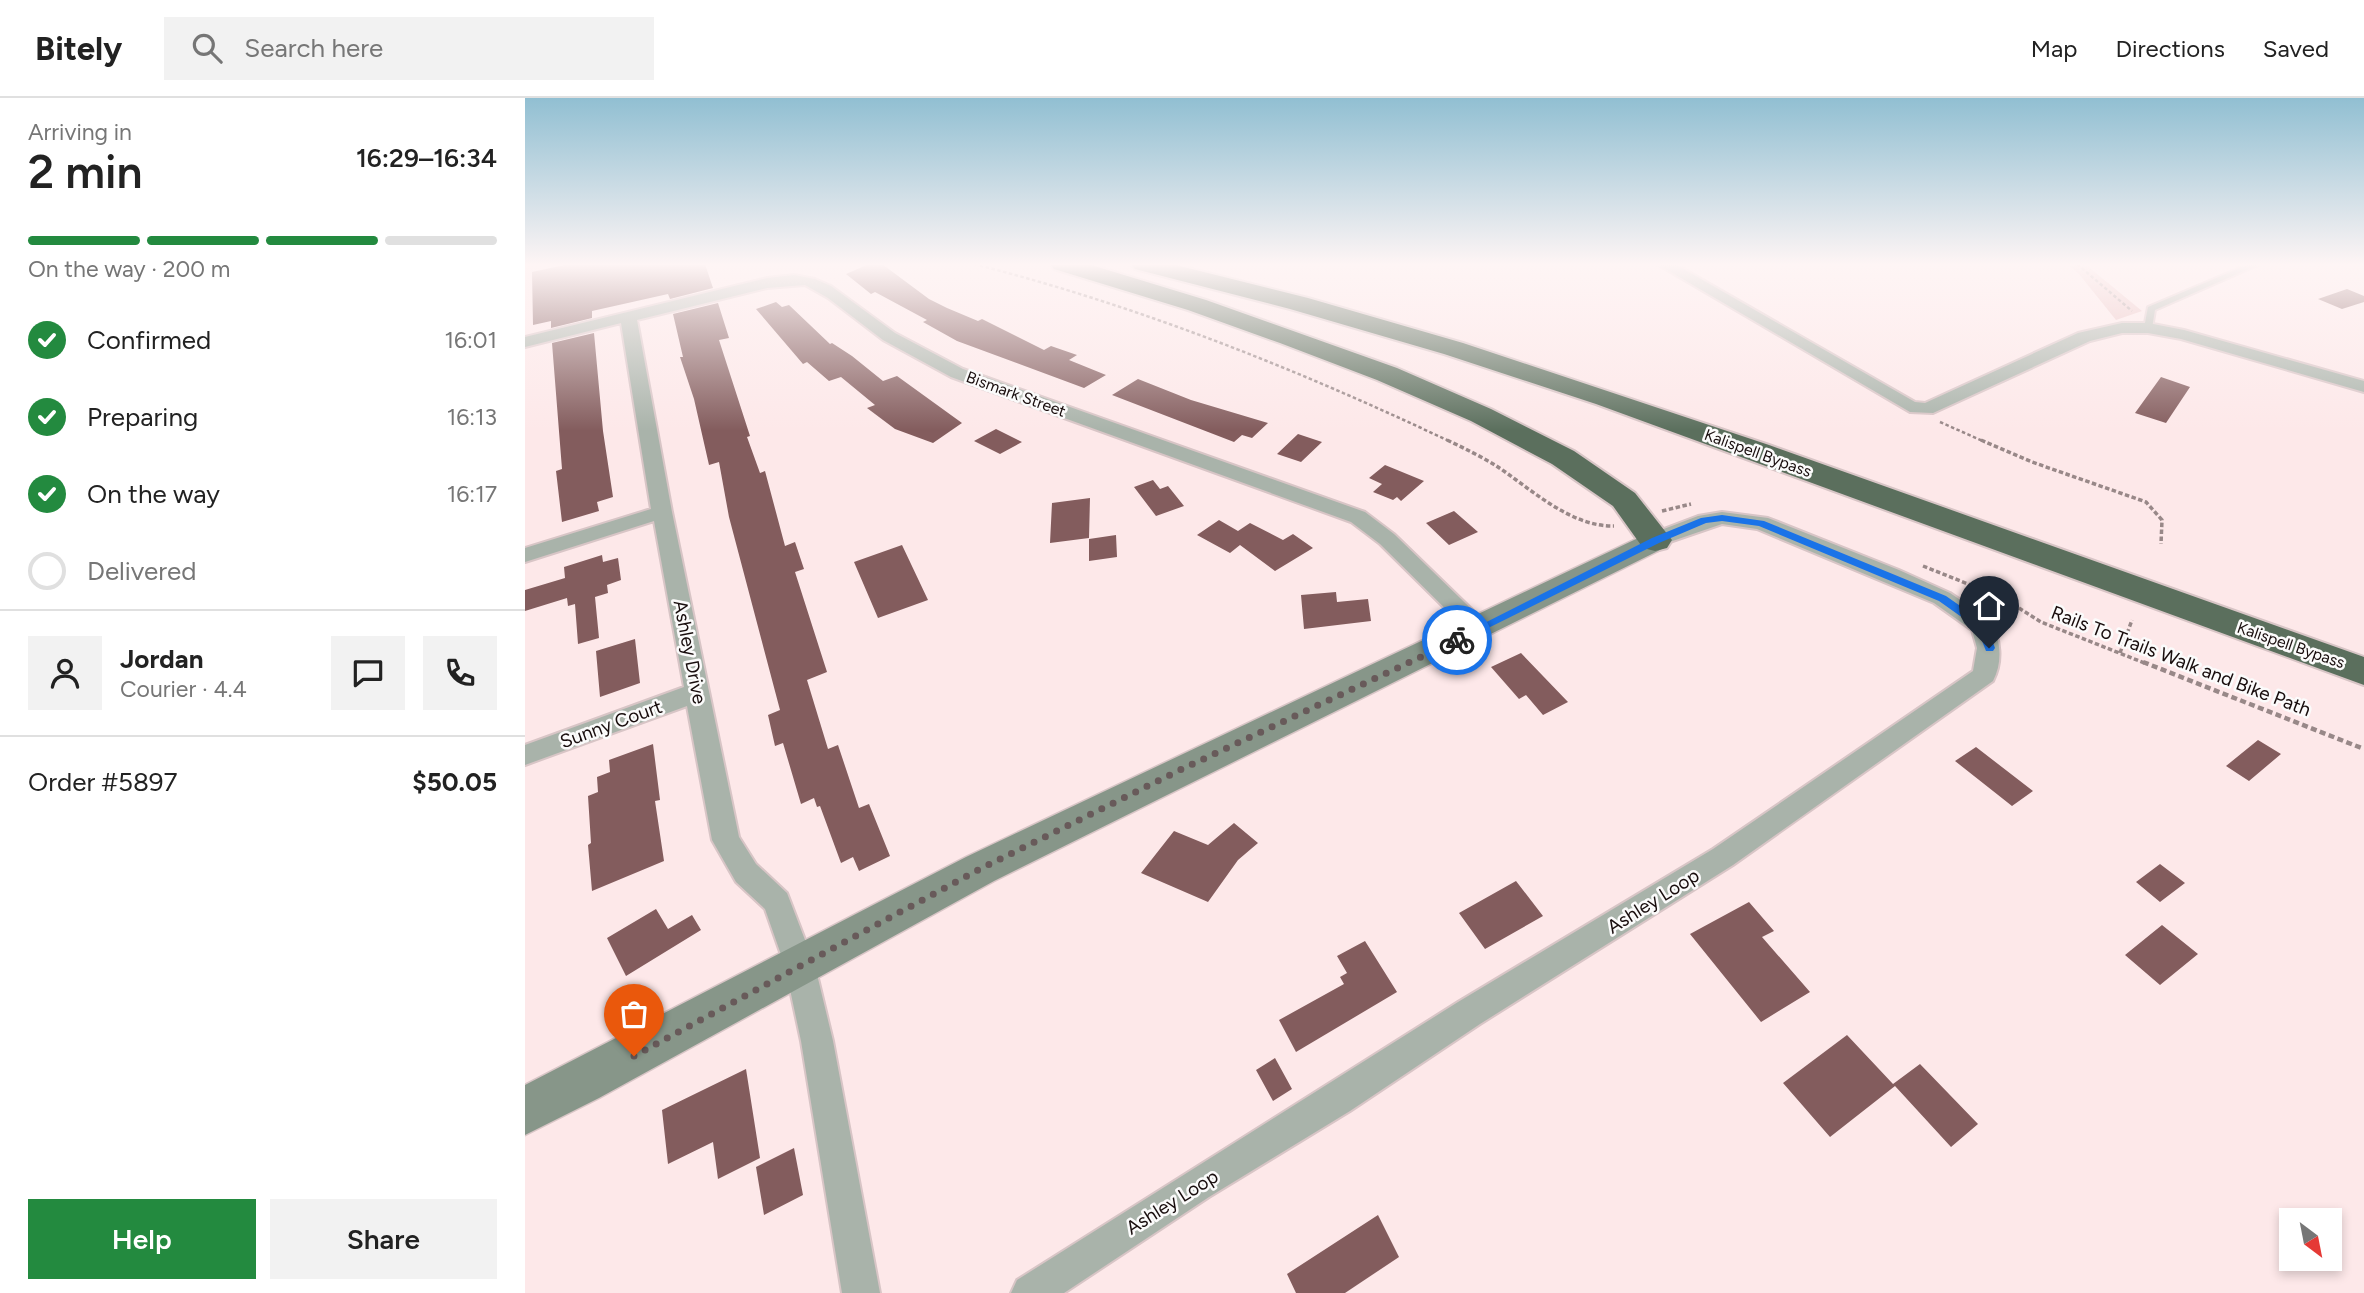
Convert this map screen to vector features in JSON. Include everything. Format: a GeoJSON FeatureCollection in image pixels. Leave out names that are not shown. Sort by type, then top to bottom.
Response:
{"type":"FeatureCollection","features":[{"type":"Feature","properties":{"kind":"highway"},"geometry":{"type":"LineString","coordinates":[[1242,320],[1445,400],[1527,437],[1570,461],[1612,491],[1649,529]]}},
{"type":"Feature","properties":{"kind":"highway","name":"Kalispell Bypass"},"geometry":{"type":"LineString","coordinates":[[1355,320],[1562,384],[2364,671]]}},
{"type":"Feature","properties":{"kind":"highway","name":"Kalispell Bypass"},"geometry":{"type":"LineString","coordinates":[[1404,320],[1613,385],[2364,648]]}},
{"type":"Feature","properties":{"kind":"highway"},"geometry":{"type":"LineString","coordinates":[[2213,618],[2364,679]]}},
{"type":"Feature","properties":{"kind":"street","name":"Bismark Street"},"geometry":{"type":"LineString","coordinates":[[525,342],[617,320]]}},
{"type":"Feature","properties":{"kind":"street","name":"Ashley Drive"},"geometry":{"type":"LineString","coordinates":[[628,320],[662,512],[726,840],[746,873],[777,902],[800,966]]}},
{"type":"Feature","properties":{"kind":"street","name":"Bismark Street"},"geometry":{"type":"LineString","coordinates":[[866,320],[911,351],[957,373],[1358,517],[1387,539],[1480,629]]}},
{"type":"Feature","properties":{"kind":"street"},"geometry":{"type":"LineString","coordinates":[[1760,320],[1910,407],[1927,409],[2096,333],[2122,328],[2148,328],[2184,335],[2364,387]]}},
{"type":"Feature","properties":{"kind":"street"},"geometry":{"type":"LineString","coordinates":[[525,555],[662,512]]}},
{"type":"Feature","properties":{"kind":"street","name":"Ashley Loop"},"geometry":{"type":"LineString","coordinates":[[1031,1293],[1197,1185],[1338,1100],[1469,1013],[1723,857],[1985,675],[1989,648],[1982,626],[1942,598],[1761,523],[1722,518],[1649,529]]}},
{"type":"Feature","properties":{"kind":"street"},"geometry":{"type":"LineString","coordinates":[[525,1111],[634,1056],[976,871],[1480,629],[1649,529]]}},
{"type":"Feature","properties":{"kind":"street","name":"Sunny Court"},"geometry":{"type":"LineString","coordinates":[[525,755],[698,692]]}},
{"type":"Feature","properties":{"kind":"street"},"geometry":{"type":"LineString","coordinates":[[800,966],[817,1041],[861,1293]]}},
{"type":"Feature","properties":{"kind":"lane"},"geometry":{"type":"LineString","coordinates":[[2148,328],[2149,320]]}},
{"type":"Feature","properties":{"kind":"path"},"geometry":{"type":"LineString","coordinates":[[1155,320],[1260,358],[1485,459],[1569,514],[1591,524],[1607,528],[1649,529],[1694,503]]}},
{"type":"Feature","properties":{"kind":"path"},"geometry":{"type":"LineString","coordinates":[[2142,320],[2148,328]]}},
{"type":"Feature","properties":{"kind":"path"},"geometry":{"type":"LineString","coordinates":[[1910,407],[1991,446],[2146,502],[2161,513],[2165,522],[2161,544]]}},
{"type":"Feature","properties":{"kind":"path","name":"Rails To Trails Walk and Bike Path"},"geometry":{"type":"LineString","coordinates":[[1913,562],[2003,598],[2041,622],[2364,749]]}},
{"type":"Feature","properties":{"kind":"path"},"geometry":{"type":"LineString","coordinates":[[2120,653],[2132,620]]}},
{"type":"Feature","properties":{"kind":"building"},"geometry":{"type":"Polygon","coordinates":[[[533,320],[585,320],[551,328],[551,321],[533,325],[533,320]]]}},
{"type":"Feature","properties":{"kind":"building"},"geometry":{"type":"Polygon","coordinates":[[[674,320],[723,320],[729,338],[719,340],[750,436],[747,437],[760,473],[765,471],[785,546],[795,542],[804,569],[795,572],[827,672],[807,680],[828,749],[838,745],[859,808],[869,804],[890,856],[859,871],[853,857],[841,863],[820,806],[817,807],[814,798],[801,804],[783,743],[775,746],[768,715],[780,710],[729,517],[719,462],[709,465],[694,399],[680,357],[683,357],[674,320]]]}},
{"type":"Feature","properties":{"kind":"building"},"geometry":{"type":"Polygon","coordinates":[[[765,320],[805,320],[830,344],[852,356],[883,381],[897,376],[962,423],[933,443],[895,429],[867,408],[875,405],[841,377],[829,381],[807,362],[803,364],[765,320]]]}},
{"type":"Feature","properties":{"kind":"building"},"geometry":{"type":"Polygon","coordinates":[[[984,320],[1044,350],[1051,346],[1077,355],[1069,360],[1106,375],[1084,388],[957,341],[923,322],[984,320]]]}},
{"type":"Feature","properties":{"kind":"building"},"geometry":{"type":"Polygon","coordinates":[[[594,333],[603,431],[613,497],[597,502],[599,511],[562,522],[556,471],[562,469],[552,343],[594,333]]]}},
{"type":"Feature","properties":{"kind":"building"},"geometry":{"type":"Polygon","coordinates":[[[2161,377],[2190,387],[2166,423],[2135,413],[2161,377]]]}},
{"type":"Feature","properties":{"kind":"building"},"geometry":{"type":"Polygon","coordinates":[[[1138,379],[1191,400],[1268,423],[1252,438],[1242,435],[1234,442],[1112,395],[1138,379]]]}},
{"type":"Feature","properties":{"kind":"building"},"geometry":{"type":"Polygon","coordinates":[[[996,429],[1022,442],[1000,454],[974,441],[996,429]]]}},
{"type":"Feature","properties":{"kind":"building"},"geometry":{"type":"Polygon","coordinates":[[[1298,434],[1322,442],[1301,462],[1277,454],[1298,434]]]}},
{"type":"Feature","properties":{"kind":"building"},"geometry":{"type":"Polygon","coordinates":[[[1385,465],[1424,481],[1401,501],[1397,497],[1393,500],[1373,492],[1382,484],[1369,478],[1385,465]]]}},
{"type":"Feature","properties":{"kind":"building"},"geometry":{"type":"Polygon","coordinates":[[[1153,480],[1160,489],[1168,486],[1184,506],[1156,516],[1134,487],[1153,480]]]}},
{"type":"Feature","properties":{"kind":"building"},"geometry":{"type":"Polygon","coordinates":[[[1090,498],[1089,538],[1050,543],[1052,503],[1090,498]]]}},
{"type":"Feature","properties":{"kind":"building"},"geometry":{"type":"Polygon","coordinates":[[[1454,511],[1478,532],[1449,545],[1426,523],[1454,511]]]}},
{"type":"Feature","properties":{"kind":"building"},"geometry":{"type":"Polygon","coordinates":[[[1219,520],[1238,531],[1250,523],[1283,540],[1293,534],[1313,548],[1275,571],[1240,545],[1230,553],[1197,535],[1219,520]]]}},
{"type":"Feature","properties":{"kind":"building"},"geometry":{"type":"Polygon","coordinates":[[[1116,535],[1117,557],[1089,561],[1089,539],[1116,535]]]}},
{"type":"Feature","properties":{"kind":"building"},"geometry":{"type":"Polygon","coordinates":[[[902,545],[928,600],[878,618],[854,562],[902,545]]]}},
{"type":"Feature","properties":{"kind":"building"},"geometry":{"type":"Polygon","coordinates":[[[602,555],[603,562],[618,558],[621,580],[607,585],[608,593],[595,597],[599,638],[578,644],[575,604],[568,606],[567,598],[525,611],[525,590],[565,578],[564,567],[602,555]]]}},
{"type":"Feature","properties":{"kind":"building"},"geometry":{"type":"Polygon","coordinates":[[[1336,592],[1337,602],[1368,599],[1371,621],[1304,629],[1301,595],[1336,592]]]}},
{"type":"Feature","properties":{"kind":"building"},"geometry":{"type":"Polygon","coordinates":[[[635,639],[640,683],[600,697],[596,651],[635,639]]]}},
{"type":"Feature","properties":{"kind":"building"},"geometry":{"type":"Polygon","coordinates":[[[1521,653],[1568,702],[1543,715],[1526,695],[1519,699],[1491,667],[1521,653]]]}},
{"type":"Feature","properties":{"kind":"building"},"geometry":{"type":"Polygon","coordinates":[[[2258,740],[2281,754],[2249,781],[2226,766],[2258,740]]]}},
{"type":"Feature","properties":{"kind":"building"},"geometry":{"type":"Polygon","coordinates":[[[653,744],[660,800],[655,801],[664,861],[592,891],[588,796],[598,792],[597,777],[610,772],[609,760],[653,744]]]}},
{"type":"Feature","properties":{"kind":"building"},"geometry":{"type":"Polygon","coordinates":[[[1976,747],[2033,791],[2012,806],[1955,761],[1976,747]]]}},
{"type":"Feature","properties":{"kind":"building"},"geometry":{"type":"Polygon","coordinates":[[[1234,823],[1258,843],[1238,860],[1208,902],[1141,873],[1174,831],[1208,845],[1234,823]]]}},
{"type":"Feature","properties":{"kind":"building"},"geometry":{"type":"Polygon","coordinates":[[[2160,864],[2185,883],[2160,902],[2136,882],[2160,864]]]}},
{"type":"Feature","properties":{"kind":"building"},"geometry":{"type":"Polygon","coordinates":[[[1516,881],[1543,916],[1485,949],[1459,913],[1516,881]]]}},
{"type":"Feature","properties":{"kind":"building"},"geometry":{"type":"Polygon","coordinates":[[[1749,902],[1774,931],[1762,937],[1810,992],[1761,1022],[1690,934],[1749,902]]]}},
{"type":"Feature","properties":{"kind":"building"},"geometry":{"type":"Polygon","coordinates":[[[656,909],[668,929],[692,915],[701,930],[626,976],[607,938],[656,909]]]}},
{"type":"Feature","properties":{"kind":"building"},"geometry":{"type":"Polygon","coordinates":[[[2162,925],[2198,954],[2160,985],[2125,955],[2162,925]]]}},
{"type":"Feature","properties":{"kind":"building"},"geometry":{"type":"Polygon","coordinates":[[[1365,941],[1397,992],[1296,1052],[1279,1020],[1344,984],[1340,977],[1347,973],[1337,956],[1365,941]]]}},
{"type":"Feature","properties":{"kind":"building"},"geometry":{"type":"Polygon","coordinates":[[[1847,1035],[1893,1084],[1920,1064],[1978,1124],[1951,1147],[1895,1086],[1830,1137],[1783,1083],[1847,1035]]]}},
{"type":"Feature","properties":{"kind":"building"},"geometry":{"type":"Polygon","coordinates":[[[1275,1058],[1292,1089],[1273,1101],[1256,1070],[1275,1058]]]}},
{"type":"Feature","properties":{"kind":"building"},"geometry":{"type":"Polygon","coordinates":[[[746,1069],[760,1158],[718,1179],[713,1142],[668,1164],[662,1110],[746,1069]]]}},
{"type":"Feature","properties":{"kind":"building"},"geometry":{"type":"Polygon","coordinates":[[[794,1148],[803,1195],[764,1215],[756,1167],[794,1148]]]}},
{"type":"Feature","properties":{"kind":"building"},"geometry":{"type":"Polygon","coordinates":[[[1378,1215],[1399,1257],[1345,1293],[1296,1293],[1287,1274],[1378,1215]]]}},
{"type":"Feature","properties":{"kind":"way so far"},"geometry":{"type":"LineString","coordinates":[[634,1056],[976,871],[1180,770],[1457,640]]}},
{"type":"Feature","properties":{"kind":"route"},"geometry":{"type":"LineString","coordinates":[[1457,640],[1655,540],[1705,521],[1722,518],[1761,523],[1942,598],[1982,626],[1989,648]]}}]}
